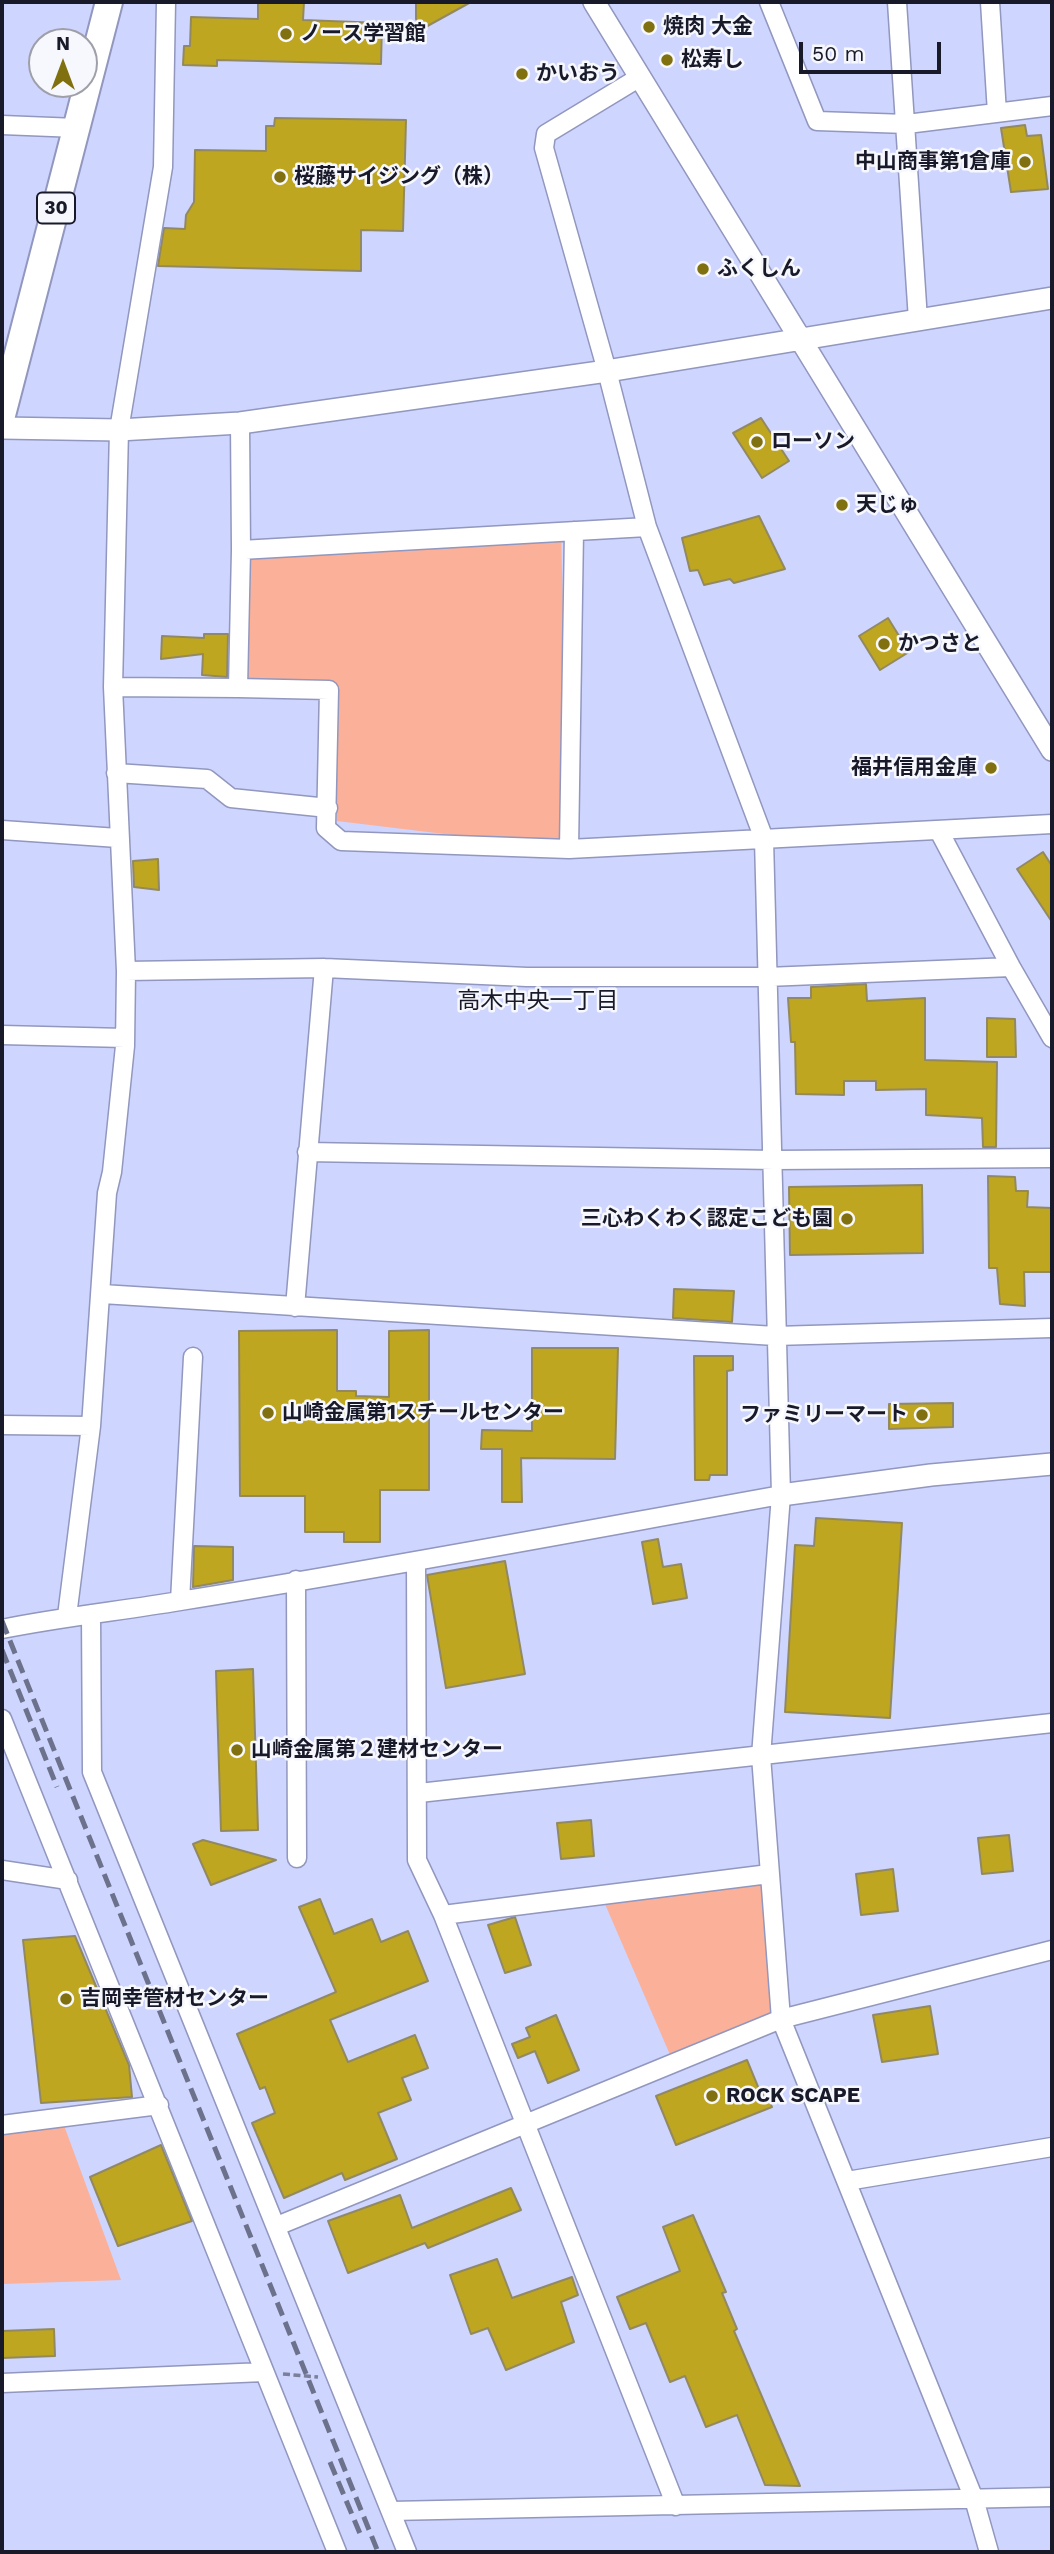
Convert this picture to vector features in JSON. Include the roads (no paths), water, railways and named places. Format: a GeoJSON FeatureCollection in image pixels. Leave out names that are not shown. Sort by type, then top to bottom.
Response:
{"type":"FeatureCollection","features":[{"type":"Feature","properties":{"kind":"main road","name":"30"},"geometry":{"type":"LineString","coordinates":[[2,415],[109,2]]}},
{"type":"Feature","properties":{"kind":"street"},"geometry":{"type":"LineString","coordinates":[[67,1616],[91,1426],[107,1193],[112,1172],[125,1038],[126,971],[113,687],[120,430],[163,167],[166,2]]}},
{"type":"Feature","properties":{"kind":"street"},"geometry":{"type":"LineString","coordinates":[[594,2],[802,337],[1052,750]]}},
{"type":"Feature","properties":{"kind":"street"},"geometry":{"type":"LineString","coordinates":[[769,2],[817,121],[907,124],[1052,106]]}},
{"type":"Feature","properties":{"kind":"street"},"geometry":{"type":"LineString","coordinates":[[897,2],[918,320]]}},
{"type":"Feature","properties":{"kind":"street"},"geometry":{"type":"LineString","coordinates":[[989,2],[997,113]]}},
{"type":"Feature","properties":{"kind":"street"},"geometry":{"type":"LineString","coordinates":[[640,77],[547,134],[544,148],[607,371],[647,527],[764,839],[781,1495],[761,1756],[781,2019],[974,2499],[989,2552]]}},
{"type":"Feature","properties":{"kind":"street"},"geometry":{"type":"LineString","coordinates":[[2,125],[77,128]]}},
{"type":"Feature","properties":{"kind":"street"},"geometry":{"type":"LineString","coordinates":[[2,428],[120,430],[240,423],[607,371],[1052,298]]}},
{"type":"Feature","properties":{"kind":"street"},"geometry":{"type":"LineString","coordinates":[[238,688],[242,550],[240,423]]}},
{"type":"Feature","properties":{"kind":"street"},"geometry":{"type":"LineString","coordinates":[[242,550],[647,527]]}},
{"type":"Feature","properties":{"kind":"street"},"geometry":{"type":"LineString","coordinates":[[569,849],[574,531]]}},
{"type":"Feature","properties":{"kind":"street"},"geometry":{"type":"LineString","coordinates":[[113,687],[329,690],[326,828],[341,841],[569,849],[1052,824]]}},
{"type":"Feature","properties":{"kind":"street"},"geometry":{"type":"LineString","coordinates":[[116,773],[207,779],[231,798],[328,808]]}},
{"type":"Feature","properties":{"kind":"street"},"geometry":{"type":"LineString","coordinates":[[2,830],[118,838]]}},
{"type":"Feature","properties":{"kind":"street"},"geometry":{"type":"LineString","coordinates":[[939,831],[1052,1038]]}},
{"type":"Feature","properties":{"kind":"street"},"geometry":{"type":"LineString","coordinates":[[126,971],[324,968],[527,977],[767,977],[1011,967]]}},
{"type":"Feature","properties":{"kind":"street"},"geometry":{"type":"LineString","coordinates":[[295,1307],[324,968]]}},
{"type":"Feature","properties":{"kind":"street"},"geometry":{"type":"LineString","coordinates":[[2,1035],[125,1038]]}},
{"type":"Feature","properties":{"kind":"street"},"geometry":{"type":"LineString","coordinates":[[307,1152],[774,1160],[1052,1158]]}},
{"type":"Feature","properties":{"kind":"street"},"geometry":{"type":"LineString","coordinates":[[102,1294],[775,1336],[1052,1328]]}},
{"type":"Feature","properties":{"kind":"street"},"geometry":{"type":"LineString","coordinates":[[180,1601],[193,1357]]}},
{"type":"Feature","properties":{"kind":"street"},"geometry":{"type":"LineString","coordinates":[[2,1425],[91,1426]]}},
{"type":"Feature","properties":{"kind":"street"},"geometry":{"type":"LineString","coordinates":[[2,1629],[67,1616],[180,1601],[416,1561],[781,1495],[931,1475],[1052,1464]]}},
{"type":"Feature","properties":{"kind":"street"},"geometry":{"type":"LineString","coordinates":[[416,1561],[419,1793],[417,1860],[443,1915],[676,2506]]}},
{"type":"Feature","properties":{"kind":"street"},"geometry":{"type":"LineString","coordinates":[[296,1580],[297,1858]]}},
{"type":"Feature","properties":{"kind":"street"},"geometry":{"type":"LineString","coordinates":[[90,1614],[92,1772],[407,2552]]}},
{"type":"Feature","properties":{"kind":"street"},"geometry":{"type":"LineString","coordinates":[[2,1719],[337,2552]]}},
{"type":"Feature","properties":{"kind":"street"},"geometry":{"type":"LineString","coordinates":[[419,1793],[1052,1723]]}},
{"type":"Feature","properties":{"kind":"street"},"geometry":{"type":"LineString","coordinates":[[2,1870],[68,1880]]}},
{"type":"Feature","properties":{"kind":"street"},"geometry":{"type":"LineString","coordinates":[[443,1915],[769,1874]]}},
{"type":"Feature","properties":{"kind":"street"},"geometry":{"type":"LineString","coordinates":[[277,2226],[781,2019],[1052,1950]]}},
{"type":"Feature","properties":{"kind":"street"},"geometry":{"type":"LineString","coordinates":[[2,2125],[159,2105]]}},
{"type":"Feature","properties":{"kind":"street"},"geometry":{"type":"LineString","coordinates":[[847,2181],[1052,2147]]}},
{"type":"Feature","properties":{"kind":"street"},"geometry":{"type":"LineString","coordinates":[[2,2383],[264,2372]]}},
{"type":"Feature","properties":{"kind":"street"},"geometry":{"type":"LineString","coordinates":[[391,2511],[1052,2497]]}},
{"type":"Feature","properties":{"kind":"railway"},"geometry":{"type":"LineString","coordinates":[[2,1621],[378,2552]]}},
{"type":"Feature","properties":{"kind":"railway"},"geometry":{"type":"LineString","coordinates":[[2,1650],[57,1787]]}},
{"type":"Feature","properties":{"kind":"railway"},"geometry":{"type":"LineString","coordinates":[[330,2462],[361,2536]]}},
{"type":"Feature","properties":{"kind":"place","name":"焼肉 大金"},"geometry":{"type":"Point","coordinates":[649,27]}},
{"type":"Feature","properties":{"kind":"place","name":"ノース学習館"},"geometry":{"type":"Point","coordinates":[286,34]}},
{"type":"Feature","properties":{"kind":"place","name":"松寿し"},"geometry":{"type":"Point","coordinates":[667,60]}},
{"type":"Feature","properties":{"kind":"place","name":"かいおう"},"geometry":{"type":"Point","coordinates":[522,74]}},
{"type":"Feature","properties":{"kind":"place","name":"中山商事第1倉庫"},"geometry":{"type":"Point","coordinates":[1025,162]}},
{"type":"Feature","properties":{"kind":"place","name":"桜藤サイジング（株）"},"geometry":{"type":"Point","coordinates":[280,177]}},
{"type":"Feature","properties":{"kind":"place","name":"ふくしん"},"geometry":{"type":"Point","coordinates":[703,269]}},
{"type":"Feature","properties":{"kind":"place","name":"ローソン"},"geometry":{"type":"Point","coordinates":[757,442]}},
{"type":"Feature","properties":{"kind":"place","name":"天じゅ"},"geometry":{"type":"Point","coordinates":[842,505]}},
{"type":"Feature","properties":{"kind":"place","name":"かつさと"},"geometry":{"type":"Point","coordinates":[884,644]}},
{"type":"Feature","properties":{"kind":"place","name":"福井信用金庫"},"geometry":{"type":"Point","coordinates":[991,768]}},
{"type":"Feature","properties":{"kind":"place","name":"三心わくわく認定こども園"},"geometry":{"type":"Point","coordinates":[847,1219]}},
{"type":"Feature","properties":{"kind":"place","name":"山崎金属第1スチールセンター"},"geometry":{"type":"Point","coordinates":[268,1413]}},
{"type":"Feature","properties":{"kind":"place","name":"ファミリーマート"},"geometry":{"type":"Point","coordinates":[922,1415]}},
{"type":"Feature","properties":{"kind":"place","name":"山崎金属第２建材センター"},"geometry":{"type":"Point","coordinates":[237,1750]}},
{"type":"Feature","properties":{"kind":"place","name":"吉岡幸管材センター"},"geometry":{"type":"Point","coordinates":[66,1999]}},
{"type":"Feature","properties":{"kind":"place","name":"ROCK SCAPE"},"geometry":{"type":"Point","coordinates":[712,2096]}},
{"type":"Feature","properties":{"kind":"district","name":"高木中央一丁目"},"geometry":{"type":"Point","coordinates":[538,1001]}}]}
